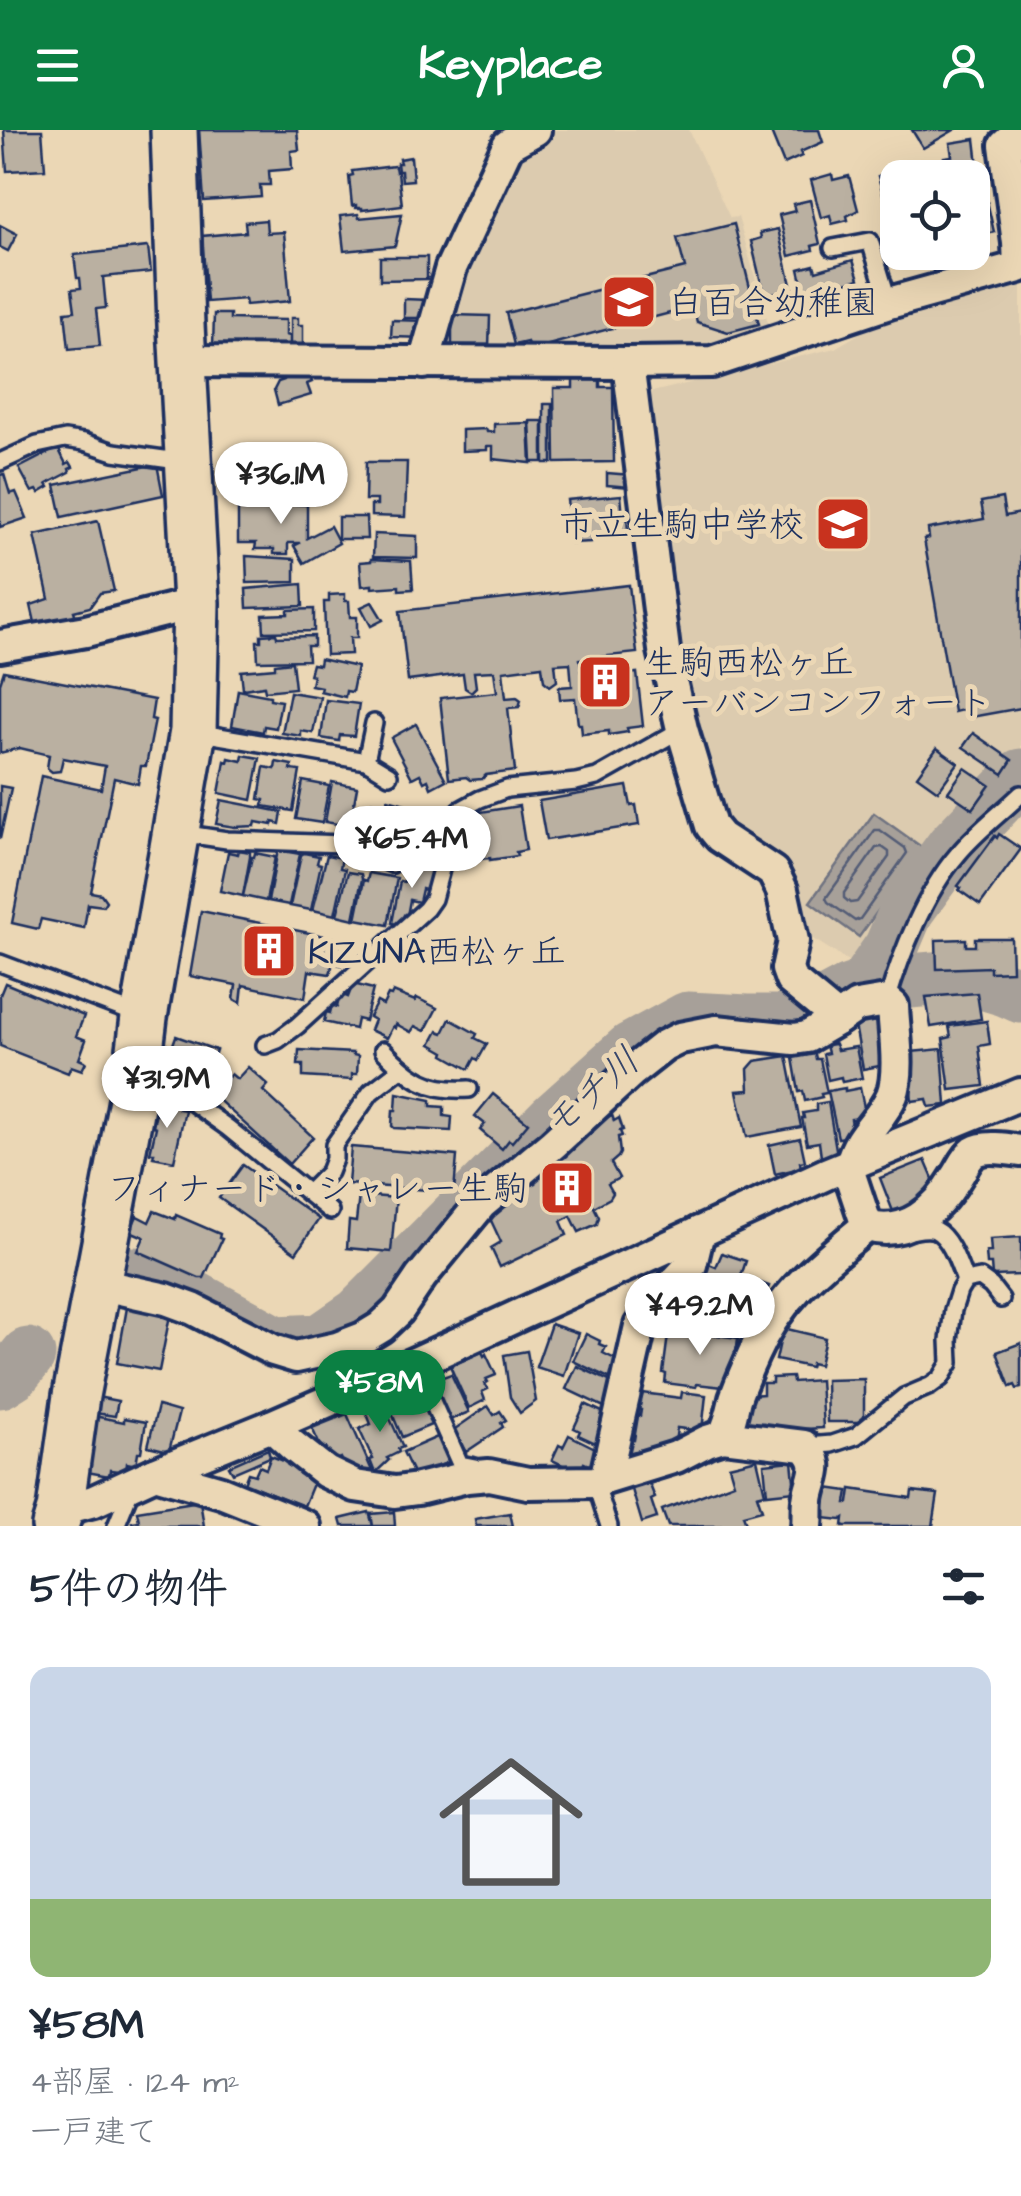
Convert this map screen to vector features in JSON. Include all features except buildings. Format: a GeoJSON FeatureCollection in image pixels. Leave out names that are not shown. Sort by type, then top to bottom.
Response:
{"type":"FeatureCollection","features":[{"type":"Feature","properties":{"kind":"street"},"geometry":{"type":"LineString","coordinates":[[58,1518],[76,1396],[137,1074],[194,731],[196,603],[174,130]]}},
{"type":"Feature","properties":{"kind":"street"},"geometry":{"type":"LineString","coordinates":[[424,362],[451,268],[508,145],[535,130]]}},
{"type":"Feature","properties":{"kind":"street"},"geometry":{"type":"LineString","coordinates":[[183,362],[712,362],[889,303],[1019,266],[1007,135]]}},
{"type":"Feature","properties":{"kind":"street"},"geometry":{"type":"LineString","coordinates":[[628,363],[664,650],[711,826],[720,838],[774,872],[793,940],[787,969],[790,980],[828,1011]]}},
{"type":"Feature","properties":{"kind":"street"},"geometry":{"type":"LineString","coordinates":[[0,646],[86,631],[196,603]]}},
{"type":"Feature","properties":{"kind":"street"},"geometry":{"type":"LineString","coordinates":[[98,1284],[166,1299],[272,1350],[296,1357],[338,1348],[363,1338],[390,1319],[481,1204],[664,1046],[694,1034],[716,1031],[806,1038],[828,1011],[857,1006],[889,993],[896,1078],[892,1096],[855,1146],[849,1165],[878,1228]]}},
{"type":"Feature","properties":{"kind":"street"},"geometry":{"type":"LineString","coordinates":[[58,1518],[415,1363],[849,1165],[1021,1094]]}},
{"type":"Feature","properties":{"kind":"street"},"geometry":{"type":"LineString","coordinates":[[724,1436],[769,1323],[810,1273],[878,1228],[904,1227],[939,1204],[976,1151],[1021,1151]]}},
{"type":"Feature","properties":{"kind":"street"},"geometry":{"type":"LineString","coordinates":[[602,1479],[640,1326],[690,1265],[699,1232]]}},
{"type":"Feature","properties":{"kind":"street"},"geometry":{"type":"LineString","coordinates":[[272,1426],[326,1472],[355,1486],[395,1492],[467,1477],[528,1483],[602,1479],[676,1457],[724,1436],[804,1446],[813,1454],[816,1464],[808,1498],[807,1526]]}},
{"type":"Feature","properties":{"kind":"street"},"geometry":{"type":"LineString","coordinates":[[144,1479],[221,1492],[305,1526]]}},
{"type":"Feature","properties":{"kind":"lane"},"geometry":{"type":"LineString","coordinates":[[833,248],[870,240],[889,303]]}},
{"type":"Feature","properties":{"kind":"lane"},"geometry":{"type":"LineString","coordinates":[[0,462],[37,445],[64,439],[114,452],[189,463]]}},
{"type":"Feature","properties":{"kind":"lane"},"geometry":{"type":"LineString","coordinates":[[366,761],[374,723]]}},
{"type":"Feature","properties":{"kind":"lane"},"geometry":{"type":"LineString","coordinates":[[265,1045],[297,1026],[426,909],[433,899],[452,826],[460,810],[507,789],[596,777],[682,728]]}},
{"type":"Feature","properties":{"kind":"lane"},"geometry":{"type":"LineString","coordinates":[[194,731],[366,761],[389,776]]}},
{"type":"Feature","properties":{"kind":"lane"},"geometry":{"type":"LineString","coordinates":[[889,993],[922,914],[958,854],[1021,794]]}},
{"type":"Feature","properties":{"kind":"lane"},"geometry":{"type":"LineString","coordinates":[[176,833],[227,840],[344,844],[392,864]]}},
{"type":"Feature","properties":{"kind":"lane"},"geometry":{"type":"LineString","coordinates":[[0,963],[144,1017]]}},
{"type":"Feature","properties":{"kind":"lane"},"geometry":{"type":"LineString","coordinates":[[384,1050],[401,1069],[431,1086],[446,1091],[469,1090]]}},
{"type":"Feature","properties":{"kind":"lane"},"geometry":{"type":"LineString","coordinates":[[308,1192],[329,1172],[334,1145],[371,1092],[401,1069]]}},
{"type":"Feature","properties":{"kind":"lane"},"geometry":{"type":"LineString","coordinates":[[137,1074],[168,1084],[330,1211]]}},
{"type":"Feature","properties":{"kind":"lane"},"geometry":{"type":"LineString","coordinates":[[878,1228],[897,1234],[934,1230],[948,1246],[965,1282]]}},
{"type":"Feature","properties":{"kind":"lane"},"geometry":{"type":"LineString","coordinates":[[804,1446],[832,1444],[856,1436],[904,1397],[940,1378],[950,1363],[953,1310],[965,1282],[980,1278],[1001,1299]]}},
{"type":"Feature","properties":{"kind":"lane"},"geometry":{"type":"LineString","coordinates":[[415,1363],[460,1464],[482,1470],[485,1476]]}},
{"type":"Feature","properties":{"kind":"lane"},"geometry":{"type":"LineString","coordinates":[[116,1526],[144,1479]]}},
{"type":"Feature","properties":{"kind":"lane"},"geometry":{"type":"LineString","coordinates":[[602,1479],[608,1526]]}},
{"type":"Feature","properties":{"kind":"shaded area"},"geometry":{"type":"Polygon","coordinates":[[[550,130],[689,130],[730,218],[738,217],[770,330],[733,346],[585,357],[445,352],[453,281],[512,152],[550,130]]]}},
{"type":"Feature","properties":{"kind":"shaded area","name":"市立生駒中学校"},"geometry":{"type":"Polygon","coordinates":[[[1021,281],[1021,762],[937,850],[856,966],[799,930],[717,819],[683,654],[648,393],[835,348],[879,322],[1021,281]]]}},
{"type":"Feature","properties":{"kind":"water"},"geometry":{"type":"Polygon","coordinates":[[[874,813],[923,848],[859,937],[810,902],[874,813]]]}},
{"type":"Feature","properties":{"kind":"waterway","name":"モチ川"},"geometry":{"type":"LineString","coordinates":[[135,1274],[163,1281],[276,1343],[321,1341],[360,1314],[554,1119],[631,1050],[688,1019],[793,1022],[864,987],[891,948],[907,910],[953,847],[1021,776]]}},
{"type":"Feature","properties":{"kind":"waterway"},"geometry":{"type":"LineString","coordinates":[[864,987],[963,979],[1021,996]]}},
{"type":"Feature","properties":{"kind":"waterway","name":"モチ川"},"geometry":{"type":"LineString","coordinates":[[0,1381],[28,1355]]}},
{"type":"Feature","properties":{"kind":"place","name":"白百合幼稚園"},"geometry":{"type":"Point","coordinates":[629,302]}},
{"type":"Feature","properties":{"kind":"place","name":"市立生駒中学校"},"geometry":{"type":"Point","coordinates":[843,524]}},
{"type":"Feature","properties":{"kind":"place","name":"生駒西松ヶ丘 アーバンコンフォート"},"geometry":{"type":"Point","coordinates":[605,682]}},
{"type":"Feature","properties":{"kind":"place","name":"KIZUNA西松ヶ丘"},"geometry":{"type":"Point","coordinates":[269,951]}},
{"type":"Feature","properties":{"kind":"place","name":"フィナード・シャレー生駒"},"geometry":{"type":"Point","coordinates":[567,1188]}}]}
